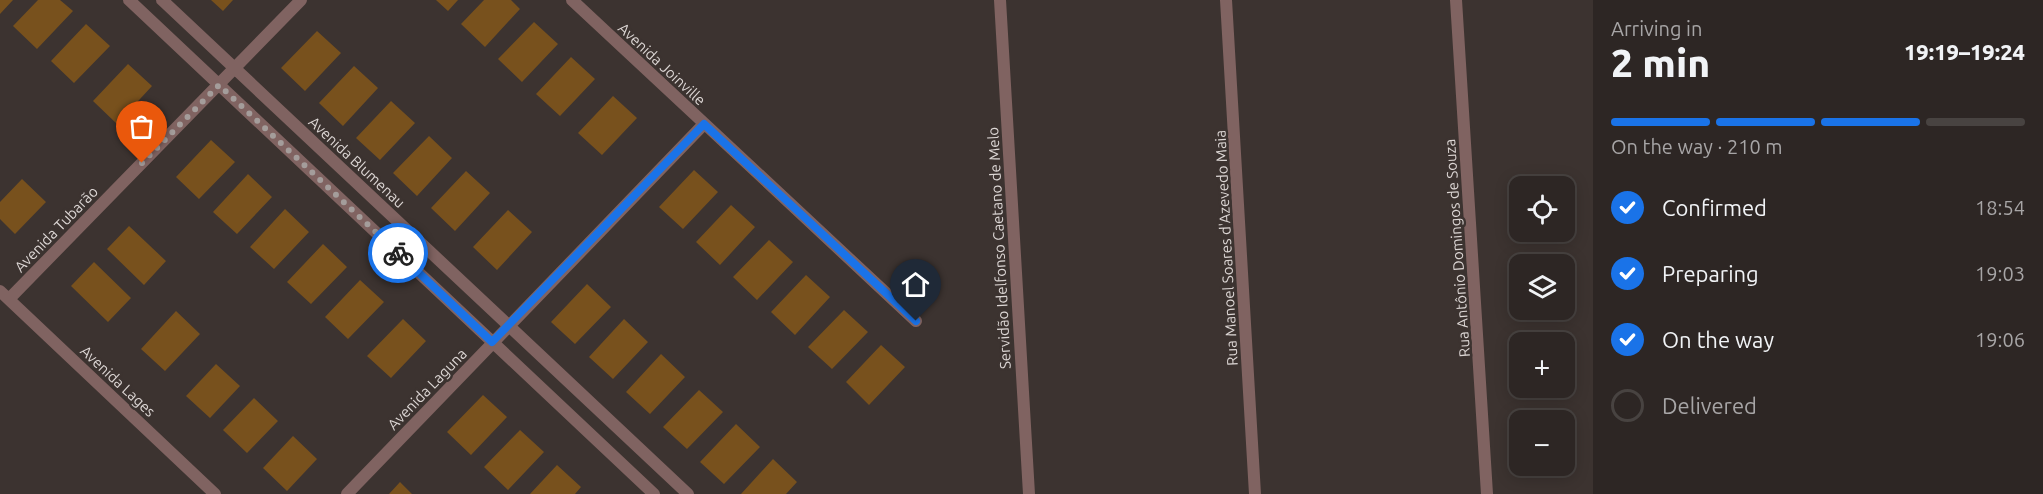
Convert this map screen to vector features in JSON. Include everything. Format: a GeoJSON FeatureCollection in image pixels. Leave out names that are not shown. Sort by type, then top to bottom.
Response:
{"type":"FeatureCollection","features":[{"type":"Feature","properties":{"kind":"street"},"geometry":{"type":"LineString","coordinates":[[129,0],[654,494]]}},
{"type":"Feature","properties":{"kind":"street","name":"Avenida Blumenau"},"geometry":{"type":"LineString","coordinates":[[162,0],[688,494]]}},
{"type":"Feature","properties":{"kind":"street","name":"Avenida Tubarão"},"geometry":{"type":"LineString","coordinates":[[4,295],[219,85],[301,0]]}},
{"type":"Feature","properties":{"kind":"street","name":"Avenida Joinville"},"geometry":{"type":"LineString","coordinates":[[572,0],[916,321]]}},
{"type":"Feature","properties":{"kind":"street","name":"Servidão Idelfonso Caetano de Melo"},"geometry":{"type":"LineString","coordinates":[[999,0],[1029,494]]}},
{"type":"Feature","properties":{"kind":"street","name":"Rua Manoel Soares d'Azevedo Maia"},"geometry":{"type":"LineString","coordinates":[[1226,0],[1255,494]]}},
{"type":"Feature","properties":{"kind":"street","name":"Rua Antônio Domingos de Souza"},"geometry":{"type":"LineString","coordinates":[[1456,0],[1487,494]]}},
{"type":"Feature","properties":{"kind":"street","name":"Avenida Laguna"},"geometry":{"type":"LineString","coordinates":[[347,494],[704,124]]}},
{"type":"Feature","properties":{"kind":"street","name":"Avenida Lages"},"geometry":{"type":"LineString","coordinates":[[4,295],[214,494]]}},
{"type":"Feature","properties":{"kind":"building"},"geometry":{"type":"Polygon","coordinates":[[[0,0],[13,0],[0,14],[0,0]]]}},
{"type":"Feature","properties":{"kind":"building"},"geometry":{"type":"Polygon","coordinates":[[[38,0],[60,0],[73,11],[37,49],[13,26],[38,0]]]}},
{"type":"Feature","properties":{"kind":"building"},"geometry":{"type":"Polygon","coordinates":[[[211,0],[233,0],[223,11],[211,0]]]}},
{"type":"Feature","properties":{"kind":"building"},"geometry":{"type":"Polygon","coordinates":[[[436,0],[458,0],[448,11],[436,0]]]}},
{"type":"Feature","properties":{"kind":"building"},"geometry":{"type":"Polygon","coordinates":[[[484,0],[511,0],[520,9],[485,47],[461,24],[484,0]]]}},
{"type":"Feature","properties":{"kind":"building"},"geometry":{"type":"Polygon","coordinates":[[[534,22],[558,44],[522,82],[498,59],[534,22]]]}},
{"type":"Feature","properties":{"kind":"building"},"geometry":{"type":"Polygon","coordinates":[[[86,24],[110,46],[74,83],[51,61],[86,24]]]}},
{"type":"Feature","properties":{"kind":"building"},"geometry":{"type":"Polygon","coordinates":[[[317,31],[341,53],[305,91],[281,68],[317,31]]]}},
{"type":"Feature","properties":{"kind":"building"},"geometry":{"type":"Polygon","coordinates":[[[571,57],[595,79],[560,116],[536,94],[571,57]]]}},
{"type":"Feature","properties":{"kind":"building"},"geometry":{"type":"Polygon","coordinates":[[[128,64],[152,86],[117,124],[93,101],[128,64]]]}},
{"type":"Feature","properties":{"kind":"building"},"geometry":{"type":"Polygon","coordinates":[[[354,66],[378,88],[343,126],[319,103],[354,66]]]}},
{"type":"Feature","properties":{"kind":"building"},"geometry":{"type":"Polygon","coordinates":[[[613,96],[637,118],[602,155],[578,133],[613,96]]]}},
{"type":"Feature","properties":{"kind":"building"},"geometry":{"type":"Polygon","coordinates":[[[391,101],[415,123],[380,160],[356,138],[391,101]]]}},
{"type":"Feature","properties":{"kind":"building"},"geometry":{"type":"Polygon","coordinates":[[[429,136],[452,158],[417,196],[393,173],[429,136]]]}},
{"type":"Feature","properties":{"kind":"building"},"geometry":{"type":"Polygon","coordinates":[[[211,140],[235,162],[199,199],[176,177],[211,140]]]}},
{"type":"Feature","properties":{"kind":"building"},"geometry":{"type":"Polygon","coordinates":[[[694,170],[718,192],[683,229],[659,207],[694,170]]]}},
{"type":"Feature","properties":{"kind":"building"},"geometry":{"type":"Polygon","coordinates":[[[466,171],[490,193],[455,231],[431,208],[466,171]]]}},
{"type":"Feature","properties":{"kind":"building"},"geometry":{"type":"Polygon","coordinates":[[[248,174],[272,197],[237,234],[213,212],[248,174]]]}},
{"type":"Feature","properties":{"kind":"building"},"geometry":{"type":"Polygon","coordinates":[[[22,179],[46,202],[15,234],[0,219],[0,202],[22,179]]]}},
{"type":"Feature","properties":{"kind":"building"},"geometry":{"type":"Polygon","coordinates":[[[731,205],[755,227],[720,265],[696,242],[731,205]]]}},
{"type":"Feature","properties":{"kind":"building"},"geometry":{"type":"Polygon","coordinates":[[[285,209],[309,232],[274,269],[250,247],[285,209]]]}},
{"type":"Feature","properties":{"kind":"building"},"geometry":{"type":"Polygon","coordinates":[[[508,210],[532,232],[497,270],[473,247],[508,210]]]}},
{"type":"Feature","properties":{"kind":"building"},"geometry":{"type":"Polygon","coordinates":[[[129,226],[166,261],[144,285],[107,249],[129,226]]]}},
{"type":"Feature","properties":{"kind":"building"},"geometry":{"type":"Polygon","coordinates":[[[769,240],[793,262],[757,300],[733,277],[769,240]]]}},
{"type":"Feature","properties":{"kind":"building"},"geometry":{"type":"Polygon","coordinates":[[[323,244],[347,267],[311,304],[287,282],[323,244]]]}},
{"type":"Feature","properties":{"kind":"building"},"geometry":{"type":"Polygon","coordinates":[[[94,262],[131,298],[108,322],[71,286],[94,262]]]}},
{"type":"Feature","properties":{"kind":"building"},"geometry":{"type":"Polygon","coordinates":[[[806,275],[830,297],[795,335],[771,312],[806,275]]]}},
{"type":"Feature","properties":{"kind":"building"},"geometry":{"type":"Polygon","coordinates":[[[360,280],[384,302],[348,339],[325,317],[360,280]]]}},
{"type":"Feature","properties":{"kind":"building"},"geometry":{"type":"Polygon","coordinates":[[[587,284],[611,307],[575,344],[551,322],[587,284]]]}},
{"type":"Feature","properties":{"kind":"building"},"geometry":{"type":"Polygon","coordinates":[[[844,310],[868,332],[832,369],[808,347],[844,310]]]}},
{"type":"Feature","properties":{"kind":"building"},"geometry":{"type":"Polygon","coordinates":[[[176,311],[200,334],[165,371],[141,349],[176,311]]]}},
{"type":"Feature","properties":{"kind":"building"},"geometry":{"type":"Polygon","coordinates":[[[403,319],[426,341],[391,378],[367,356],[403,319]]]}},
{"type":"Feature","properties":{"kind":"building"},"geometry":{"type":"Polygon","coordinates":[[[624,319],[648,342],[613,379],[589,357],[624,319]]]}},
{"type":"Feature","properties":{"kind":"building"},"geometry":{"type":"Polygon","coordinates":[[[881,345],[905,367],[869,405],[846,382],[881,345]]]}},
{"type":"Feature","properties":{"kind":"building"},"geometry":{"type":"Polygon","coordinates":[[[661,354],[685,377],[650,414],[626,392],[661,354]]]}},
{"type":"Feature","properties":{"kind":"building"},"geometry":{"type":"Polygon","coordinates":[[[216,364],[240,386],[210,418],[186,396],[216,364]]]}},
{"type":"Feature","properties":{"kind":"building"},"geometry":{"type":"Polygon","coordinates":[[[699,390],[723,412],[687,449],[663,427],[699,390]]]}},
{"type":"Feature","properties":{"kind":"building"},"geometry":{"type":"Polygon","coordinates":[[[483,395],[507,417],[471,455],[447,432],[483,395]]]}},
{"type":"Feature","properties":{"kind":"building"},"geometry":{"type":"Polygon","coordinates":[[[254,398],[278,421],[247,453],[223,430],[254,398]]]}},
{"type":"Feature","properties":{"kind":"building"},"geometry":{"type":"Polygon","coordinates":[[[736,424],[760,447],[724,484],[700,462],[736,424]]]}},
{"type":"Feature","properties":{"kind":"building"},"geometry":{"type":"Polygon","coordinates":[[[520,430],[544,452],[508,490],[484,467],[520,430]]]}},
{"type":"Feature","properties":{"kind":"building"},"geometry":{"type":"Polygon","coordinates":[[[293,436],[317,459],[287,491],[263,468],[293,436]]]}},
{"type":"Feature","properties":{"kind":"building"},"geometry":{"type":"Polygon","coordinates":[[[773,459],[797,482],[786,494],[741,494],[773,459]]]}},
{"type":"Feature","properties":{"kind":"building"},"geometry":{"type":"Polygon","coordinates":[[[557,465],[581,487],[575,494],[530,494],[557,465]]]}},
{"type":"Feature","properties":{"kind":"building"},"geometry":{"type":"Polygon","coordinates":[[[400,482],[412,494],[389,494],[400,482]]]}},
{"type":"Feature","properties":{"kind":"way so far"},"geometry":{"type":"LineString","coordinates":[[142,163],[219,85],[398,253]]}},
{"type":"Feature","properties":{"kind":"route"},"geometry":{"type":"LineString","coordinates":[[398,253],[492,342],[704,124],[916,321]]}}]}
